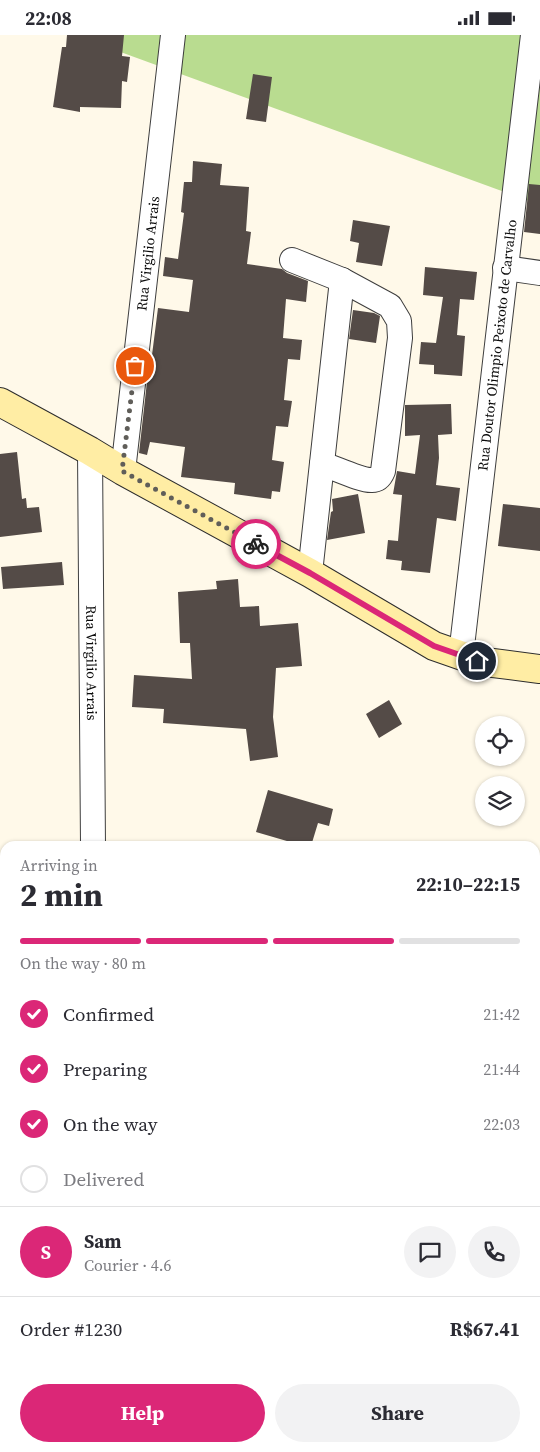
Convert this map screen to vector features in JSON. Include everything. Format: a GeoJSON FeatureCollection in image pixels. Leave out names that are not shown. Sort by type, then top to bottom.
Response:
{"type":"FeatureCollection","features":[{"type":"Feature","properties":{"kind":"street","name":"Rua Virgilio Arrais"},"geometry":{"type":"LineString","coordinates":[[122,471],[173,35]]}},
{"type":"Feature","properties":{"kind":"street","name":"Rua Doutor Olimpio Peixoto de Carvalho"},"geometry":{"type":"LineString","coordinates":[[460,655],[533,35]]}},
{"type":"Feature","properties":{"kind":"street"},"geometry":{"type":"LineString","coordinates":[[292,260],[342,280],[390,306],[399,321],[400,338],[381,475],[378,478],[369,480],[322,464]]}},
{"type":"Feature","properties":{"kind":"street"},"geometry":{"type":"LineString","coordinates":[[505,268],[540,273]]}},
{"type":"Feature","properties":{"kind":"street"},"geometry":{"type":"LineString","coordinates":[[310,573],[342,280]]}},
{"type":"Feature","properties":{"kind":"street"},"geometry":{"type":"LineString","coordinates":[[0,402],[310,573],[434,646],[477,661],[540,669]]}},
{"type":"Feature","properties":{"kind":"street","name":"Rua Virgilio Arrais"},"geometry":{"type":"LineString","coordinates":[[90,451],[93,841]]}},
{"type":"Feature","properties":{"kind":"green space"},"geometry":{"type":"Polygon","coordinates":[[[74,35],[540,35],[540,205],[74,35]]]}},
{"type":"Feature","properties":{"kind":"building"},"geometry":{"type":"Polygon","coordinates":[[[67,35],[124,35],[122,56],[130,57],[127,82],[122,81],[121,108],[80,107],[80,112],[53,107],[62,47],[66,47],[67,35]]]}},
{"type":"Feature","properties":{"kind":"building"},"geometry":{"type":"Polygon","coordinates":[[[253,74],[272,77],[266,122],[246,119],[253,74]]]}},
{"type":"Feature","properties":{"kind":"building"},"geometry":{"type":"Polygon","coordinates":[[[193,161],[222,164],[220,185],[249,187],[246,231],[251,232],[247,264],[282,269],[287,273],[308,281],[306,302],[286,299],[283,338],[302,340],[300,360],[288,359],[284,400],[292,401],[288,427],[276,426],[272,460],[284,462],[280,492],[272,491],[271,499],[234,494],[235,483],[181,477],[185,447],[150,442],[147,455],[139,453],[150,355],[152,355],[158,308],[189,312],[193,280],[163,276],[165,257],[178,259],[184,213],[181,212],[184,182],[192,182],[193,161]]]}},
{"type":"Feature","properties":{"kind":"building"},"geometry":{"type":"Polygon","coordinates":[[[529,184],[540,185],[540,234],[524,232],[529,184]]]}},
{"type":"Feature","properties":{"kind":"building"},"geometry":{"type":"Polygon","coordinates":[[[353,220],[390,226],[382,266],[356,262],[359,243],[350,241],[353,220]]]}},
{"type":"Feature","properties":{"kind":"building"},"geometry":{"type":"Polygon","coordinates":[[[425,267],[477,272],[474,300],[460,299],[457,335],[465,336],[462,376],[434,374],[434,365],[419,364],[421,342],[436,343],[443,297],[423,295],[425,267]]]}},
{"type":"Feature","properties":{"kind":"building"},"geometry":{"type":"Polygon","coordinates":[[[353,310],[374,313],[380,316],[376,343],[349,339],[353,310]]]}},
{"type":"Feature","properties":{"kind":"building"},"geometry":{"type":"Polygon","coordinates":[[[451,404],[452,434],[438,435],[439,458],[436,485],[460,488],[456,521],[437,518],[430,573],[401,570],[402,561],[386,559],[388,540],[398,541],[402,495],[393,494],[397,471],[415,474],[420,435],[405,436],[405,405],[451,404]]]}},
{"type":"Feature","properties":{"kind":"building"},"geometry":{"type":"Polygon","coordinates":[[[17,452],[22,499],[26,498],[27,508],[39,507],[42,532],[0,537],[0,454],[17,452]]]}},
{"type":"Feature","properties":{"kind":"building"},"geometry":{"type":"Polygon","coordinates":[[[358,494],[365,533],[327,540],[331,512],[333,511],[332,499],[358,494]]]}},
{"type":"Feature","properties":{"kind":"building"},"geometry":{"type":"Polygon","coordinates":[[[503,504],[540,508],[540,551],[498,546],[503,504]]]}},
{"type":"Feature","properties":{"kind":"building"},"geometry":{"type":"Polygon","coordinates":[[[62,562],[64,585],[3,589],[1,567],[62,562]]]}},
{"type":"Feature","properties":{"kind":"building"},"geometry":{"type":"Polygon","coordinates":[[[238,579],[240,607],[259,606],[260,626],[298,623],[302,666],[276,668],[273,717],[278,757],[250,761],[246,729],[163,723],[164,709],[132,707],[134,675],[192,679],[190,643],[180,643],[178,592],[217,589],[216,581],[238,579]]]}},
{"type":"Feature","properties":{"kind":"building"},"geometry":{"type":"Polygon","coordinates":[[[389,700],[402,724],[379,738],[366,714],[389,700]]]}},
{"type":"Feature","properties":{"kind":"building"},"geometry":{"type":"Polygon","coordinates":[[[268,790],[333,809],[329,826],[318,823],[313,841],[287,841],[256,832],[268,790]]]}},
{"type":"Feature","properties":{"kind":"way so far"},"geometry":{"type":"LineString","coordinates":[[135,366],[122,471],[256,544]]}},
{"type":"Feature","properties":{"kind":"route"},"geometry":{"type":"LineString","coordinates":[[256,544],[310,573],[434,646],[477,661]]}}]}
